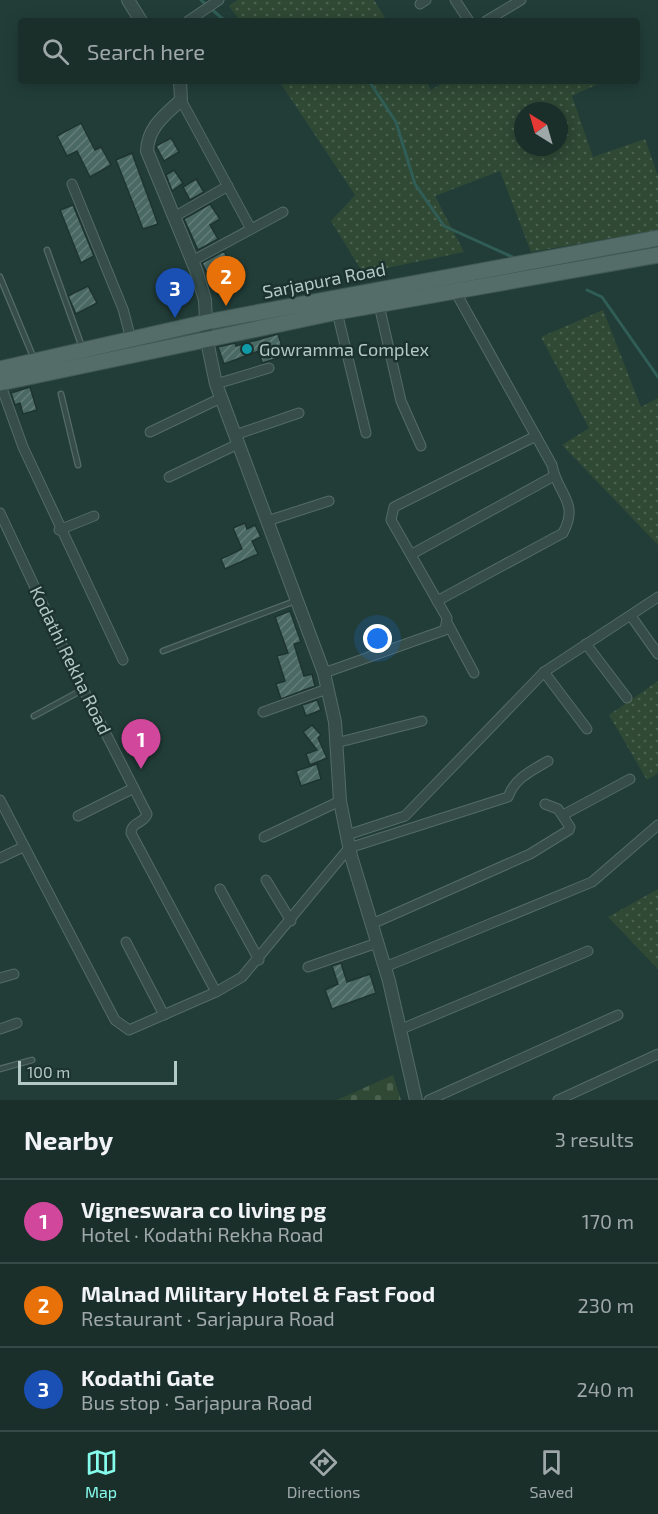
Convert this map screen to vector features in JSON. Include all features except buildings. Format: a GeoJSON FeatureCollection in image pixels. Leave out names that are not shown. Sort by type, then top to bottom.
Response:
{"type":"FeatureCollection","features":[{"type":"Feature","properties":{"kind":"main road","name":"Sarjapura Road"},"geometry":{"type":"LineString","coordinates":[[0,383],[35,367],[83,350],[207,322],[658,238]]}},
{"type":"Feature","properties":{"kind":"main road","name":"Sarjapura Road"},"geometry":{"type":"LineString","coordinates":[[0,369],[35,367],[56,374],[337,312],[658,255]]}},
{"type":"Feature","properties":{"kind":"street"},"geometry":{"type":"LineString","coordinates":[[128,0],[139,18]]}},
{"type":"Feature","properties":{"kind":"street"},"geometry":{"type":"LineString","coordinates":[[192,18],[219,0]]}},
{"type":"Feature","properties":{"kind":"street"},"geometry":{"type":"LineString","coordinates":[[455,0],[468,18]]}},
{"type":"Feature","properties":{"kind":"street"},"geometry":{"type":"LineString","coordinates":[[491,18],[521,0]]}},
{"type":"Feature","properties":{"kind":"street"},"geometry":{"type":"LineString","coordinates":[[180,84],[180,100],[251,229]]}},
{"type":"Feature","properties":{"kind":"street"},"geometry":{"type":"LineString","coordinates":[[180,100],[155,125],[147,138],[147,151],[192,261],[205,300],[207,341],[216,384],[324,673],[335,722],[340,801],[347,835],[385,967],[416,1100]]}},
{"type":"Feature","properties":{"kind":"street"},"geometry":{"type":"LineString","coordinates":[[72,184],[123,309],[132,339]]}},
{"type":"Feature","properties":{"kind":"street"},"geometry":{"type":"LineString","coordinates":[[174,218],[228,186]]}},
{"type":"Feature","properties":{"kind":"street"},"geometry":{"type":"LineString","coordinates":[[192,261],[283,212]]}},
{"type":"Feature","properties":{"kind":"street"},"geometry":{"type":"LineString","coordinates":[[438,601],[563,533],[571,511],[554,476],[552,465],[455,291]]}},
{"type":"Feature","properties":{"kind":"street"},"geometry":{"type":"LineString","coordinates":[[379,305],[401,401],[421,446]]}},
{"type":"Feature","properties":{"kind":"street"},"geometry":{"type":"LineString","coordinates":[[337,312],[366,433]]}},
{"type":"Feature","properties":{"kind":"street"},"geometry":{"type":"LineString","coordinates":[[216,384],[269,368]]}},
{"type":"Feature","properties":{"kind":"street"},"geometry":{"type":"LineString","coordinates":[[0,383],[23,447],[59,530],[123,660]]}},
{"type":"Feature","properties":{"kind":"street"},"geometry":{"type":"LineString","coordinates":[[150,432],[221,398]]}},
{"type":"Feature","properties":{"kind":"street"},"geometry":{"type":"LineString","coordinates":[[169,477],[237,440],[299,413]]}},
{"type":"Feature","properties":{"kind":"street"},"geometry":{"type":"LineString","coordinates":[[474,673],[438,601],[391,520],[394,507],[536,436]]}},
{"type":"Feature","properties":{"kind":"street"},"geometry":{"type":"LineString","coordinates":[[411,554],[554,476]]}},
{"type":"Feature","properties":{"kind":"street"},"geometry":{"type":"LineString","coordinates":[[267,521],[329,501]]}},
{"type":"Feature","properties":{"kind":"street","name":"Kodathi Rekha Road"},"geometry":{"type":"LineString","coordinates":[[0,513],[83,689],[147,814],[145,819],[134,825],[131,833],[216,992]]}},
{"type":"Feature","properties":{"kind":"street"},"geometry":{"type":"LineString","coordinates":[[59,530],[94,516]]}},
{"type":"Feature","properties":{"kind":"street"},"geometry":{"type":"LineString","coordinates":[[347,835],[405,816],[544,672],[658,597]]}},
{"type":"Feature","properties":{"kind":"street"},"geometry":{"type":"LineString","coordinates":[[631,616],[658,654]]}},
{"type":"Feature","properties":{"kind":"street"},"geometry":{"type":"LineString","coordinates":[[324,673],[445,630],[448,624]]}},
{"type":"Feature","properties":{"kind":"street"},"geometry":{"type":"LineString","coordinates":[[586,644],[627,698]]}},
{"type":"Feature","properties":{"kind":"street"},"geometry":{"type":"LineString","coordinates":[[544,672],[587,729]]}},
{"type":"Feature","properties":{"kind":"street"},"geometry":{"type":"LineString","coordinates":[[263,712],[327,689]]}},
{"type":"Feature","properties":{"kind":"street"},"geometry":{"type":"LineString","coordinates":[[336,743],[422,721]]}},
{"type":"Feature","properties":{"kind":"street"},"geometry":{"type":"LineString","coordinates":[[0,800],[115,1020],[129,1030],[216,992],[242,977],[259,960],[350,848],[508,797],[513,785],[519,779],[548,761]]}},
{"type":"Feature","properties":{"kind":"street"},"geometry":{"type":"LineString","coordinates":[[563,815],[630,778]]}},
{"type":"Feature","properties":{"kind":"street"},"geometry":{"type":"LineString","coordinates":[[78,816],[134,788]]}},
{"type":"Feature","properties":{"kind":"street"},"geometry":{"type":"LineString","coordinates":[[264,837],[340,801]]}},
{"type":"Feature","properties":{"kind":"street"},"geometry":{"type":"LineString","coordinates":[[372,924],[530,854],[569,830],[570,827],[558,809],[545,804]]}},
{"type":"Feature","properties":{"kind":"street"},"geometry":{"type":"LineString","coordinates":[[385,967],[592,882],[658,825]]}},
{"type":"Feature","properties":{"kind":"street"},"geometry":{"type":"LineString","coordinates":[[0,858],[23,847]]}},
{"type":"Feature","properties":{"kind":"street"},"geometry":{"type":"LineString","coordinates":[[266,880],[291,921]]}},
{"type":"Feature","properties":{"kind":"street"},"geometry":{"type":"LineString","coordinates":[[220,889],[259,960]]}},
{"type":"Feature","properties":{"kind":"street"},"geometry":{"type":"LineString","coordinates":[[126,942],[164,1015]]}},
{"type":"Feature","properties":{"kind":"street"},"geometry":{"type":"LineString","coordinates":[[308,967],[377,944]]}},
{"type":"Feature","properties":{"kind":"street"},"geometry":{"type":"LineString","coordinates":[[399,1030],[588,951]]}},
{"type":"Feature","properties":{"kind":"street"},"geometry":{"type":"LineString","coordinates":[[0,978],[14,974]]}},
{"type":"Feature","properties":{"kind":"street"},"geometry":{"type":"LineString","coordinates":[[429,1100],[618,1015]]}},
{"type":"Feature","properties":{"kind":"street"},"geometry":{"type":"LineString","coordinates":[[0,1029],[17,1023]]}},
{"type":"Feature","properties":{"kind":"street"},"geometry":{"type":"LineString","coordinates":[[558,1100],[658,1054]]}},
{"type":"Feature","properties":{"kind":"lane"},"geometry":{"type":"LineString","coordinates":[[47,250],[83,350]]}},
{"type":"Feature","properties":{"kind":"lane"},"geometry":{"type":"LineString","coordinates":[[0,277],[35,367]]}},
{"type":"Feature","properties":{"kind":"lane"},"geometry":{"type":"LineString","coordinates":[[61,394],[78,465]]}},
{"type":"Feature","properties":{"kind":"lane"},"geometry":{"type":"LineString","coordinates":[[163,651],[296,600]]}},
{"type":"Feature","properties":{"kind":"lane"},"geometry":{"type":"LineString","coordinates":[[34,716],[83,689]]}},
{"type":"Feature","properties":{"kind":"lane"},"geometry":{"type":"LineString","coordinates":[[0,1069],[32,1060]]}},
{"type":"Feature","properties":{"kind":"green space"},"geometry":{"type":"Polygon","coordinates":[[[237,0],[374,0],[385,18],[238,18],[229,6],[237,0]]]}},
{"type":"Feature","properties":{"kind":"green space"},"geometry":{"type":"Polygon","coordinates":[[[281,84],[428,84],[431,90],[441,84],[598,84],[572,96],[593,157],[645,139],[658,176],[658,230],[531,252],[500,171],[435,196],[464,252],[363,273],[331,221],[355,195],[281,84]]]}},
{"type":"Feature","properties":{"kind":"green space"},"geometry":{"type":"Polygon","coordinates":[[[603,310],[641,407],[658,398],[658,545],[562,445],[589,428],[541,337],[603,310]]]}},
{"type":"Feature","properties":{"kind":"green space"},"geometry":{"type":"Polygon","coordinates":[[[658,681],[658,773],[647,780],[609,715],[658,681]]]}},
{"type":"Feature","properties":{"kind":"green space"},"geometry":{"type":"Polygon","coordinates":[[[658,889],[658,969],[608,917],[658,889]]]}},
{"type":"Feature","properties":{"kind":"green space"},"geometry":{"type":"Polygon","coordinates":[[[393,1075],[401,1100],[337,1100],[393,1075]]]}},
{"type":"Feature","properties":{"kind":"waterway"},"geometry":{"type":"LineString","coordinates":[[201,0],[222,18]]}},
{"type":"Feature","properties":{"kind":"waterway"},"geometry":{"type":"LineString","coordinates":[[371,84],[396,122],[415,184],[444,226],[517,259]]}},
{"type":"Feature","properties":{"kind":"waterway"},"geometry":{"type":"LineString","coordinates":[[587,290],[602,297],[658,377]]}},
{"type":"Feature","properties":{"kind":"place","name":"Malnad Military Hotel & Fast Food"},"geometry":{"type":"Point","coordinates":[226,306]}},
{"type":"Feature","properties":{"kind":"place","name":"Kodathi Gate"},"geometry":{"type":"Point","coordinates":[175,318]}},
{"type":"Feature","properties":{"kind":"place","name":"Gowramma Complex"},"geometry":{"type":"Point","coordinates":[247,349]}},
{"type":"Feature","properties":{"kind":"place","name":"Vigneswara co living pg"},"geometry":{"type":"Point","coordinates":[141,769]}}]}
